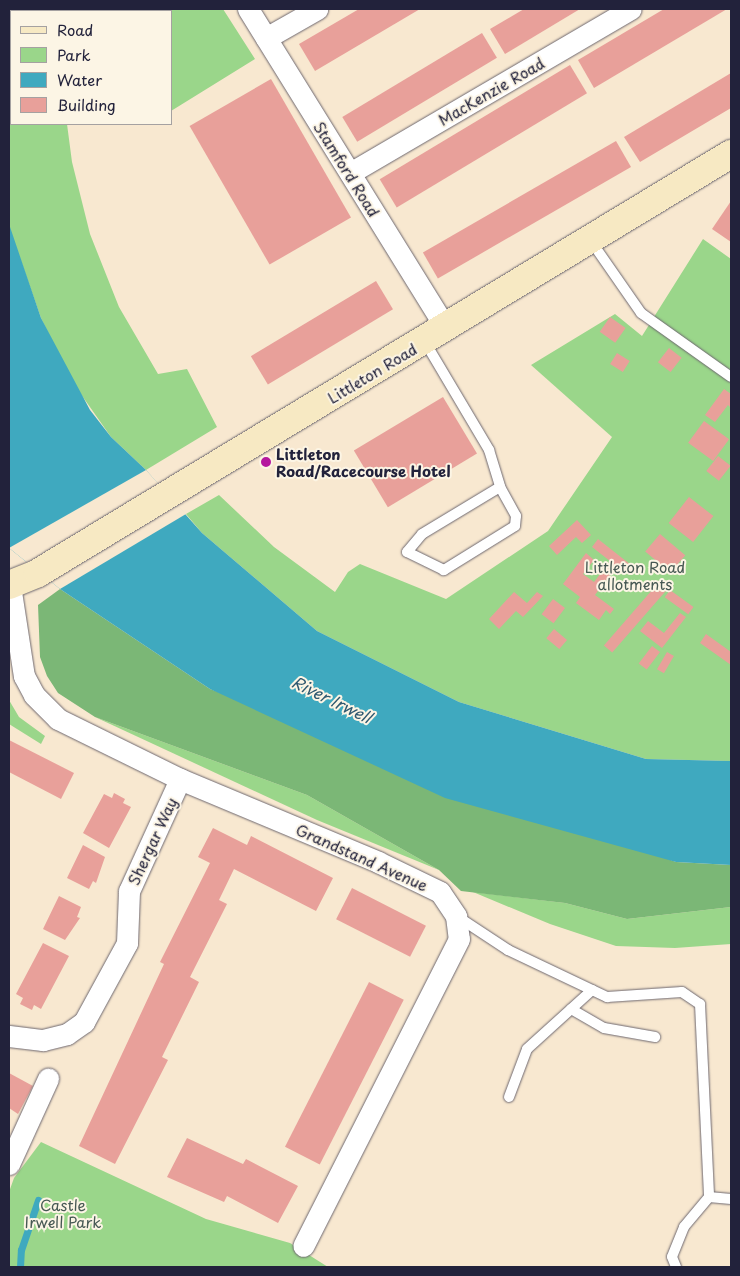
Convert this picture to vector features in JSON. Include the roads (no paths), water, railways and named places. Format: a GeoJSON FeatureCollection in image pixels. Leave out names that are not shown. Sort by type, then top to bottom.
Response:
{"type":"FeatureCollection","features":[{"type":"Feature","properties":{"kind":"street","name":"Stamford Road"},"geometry":{"type":"LineString","coordinates":[[248,9],[350,173],[436,335]]}},
{"type":"Feature","properties":{"kind":"street"},"geometry":{"type":"LineString","coordinates":[[266,38],[317,9]]}},
{"type":"Feature","properties":{"kind":"street","name":"MacKenzie Road"},"geometry":{"type":"LineString","coordinates":[[350,173],[632,9]]}},
{"type":"Feature","properties":{"kind":"street","name":"Littleton Road"},"geometry":{"type":"LineString","coordinates":[[9,585],[38,573],[167,492],[436,335],[731,154]]}},
{"type":"Feature","properties":{"kind":"street","name":"Grandstand Avenue"},"geometry":{"type":"LineString","coordinates":[[9,585],[24,676],[39,701],[58,719],[180,779],[371,859],[440,892],[456,916],[459,939],[303,1246]]}},
{"type":"Feature","properties":{"kind":"street","name":"Shergar Way"},"geometry":{"type":"LineString","coordinates":[[9,1036],[43,1040],[67,1034],[84,1022],[127,943],[129,891],[180,779]]}},
{"type":"Feature","properties":{"kind":"street"},"geometry":{"type":"LineString","coordinates":[[9,1164],[48,1079]]}},
{"type":"Feature","properties":{"kind":"lane"},"geometry":{"type":"LineString","coordinates":[[591,240],[641,313],[731,377]]}},
{"type":"Feature","properties":{"kind":"lane"},"geometry":{"type":"LineString","coordinates":[[436,335],[488,450],[500,488],[516,516],[515,526],[444,570],[407,552],[422,534],[500,488]]}},
{"type":"Feature","properties":{"kind":"lane"},"geometry":{"type":"LineString","coordinates":[[456,916],[508,950],[607,997],[682,992],[700,1004],[709,1197],[684,1227],[672,1257],[676,1267]]}},
{"type":"Feature","properties":{"kind":"lane"},"geometry":{"type":"LineString","coordinates":[[509,1097],[528,1049],[592,990]]}},
{"type":"Feature","properties":{"kind":"lane"},"geometry":{"type":"LineString","coordinates":[[571,1009],[604,1028],[655,1037]]}},
{"type":"Feature","properties":{"kind":"lane"},"geometry":{"type":"LineString","coordinates":[[709,1197],[731,1199]]}},
{"type":"Feature","properties":{"kind":"water","name":"River Irwell"},"geometry":{"type":"Polygon","coordinates":[[[9,224],[41,318],[90,410],[111,437],[146,470],[202,533],[317,631],[459,702],[646,759],[731,761],[731,865],[676,862],[445,798],[210,689],[60,589],[9,548],[9,224]]]}},
{"type":"Feature","properties":{"kind":"waterway"},"geometry":{"type":"LineString","coordinates":[[20,1267],[21,1250],[38,1200]]}},
{"type":"Feature","properties":{"kind":"place","name":"Littleton Road/Racecourse Hotel"},"geometry":{"type":"Point","coordinates":[266,462]}},
{"type":"Feature","properties":{"kind":"park label","name":"Littleton Road allotments"},"geometry":{"type":"Point","coordinates":[635,574]}},
{"type":"Feature","properties":{"kind":"park label","name":"Castle Irwell Park"},"geometry":{"type":"Point","coordinates":[63,1212]}}]}
